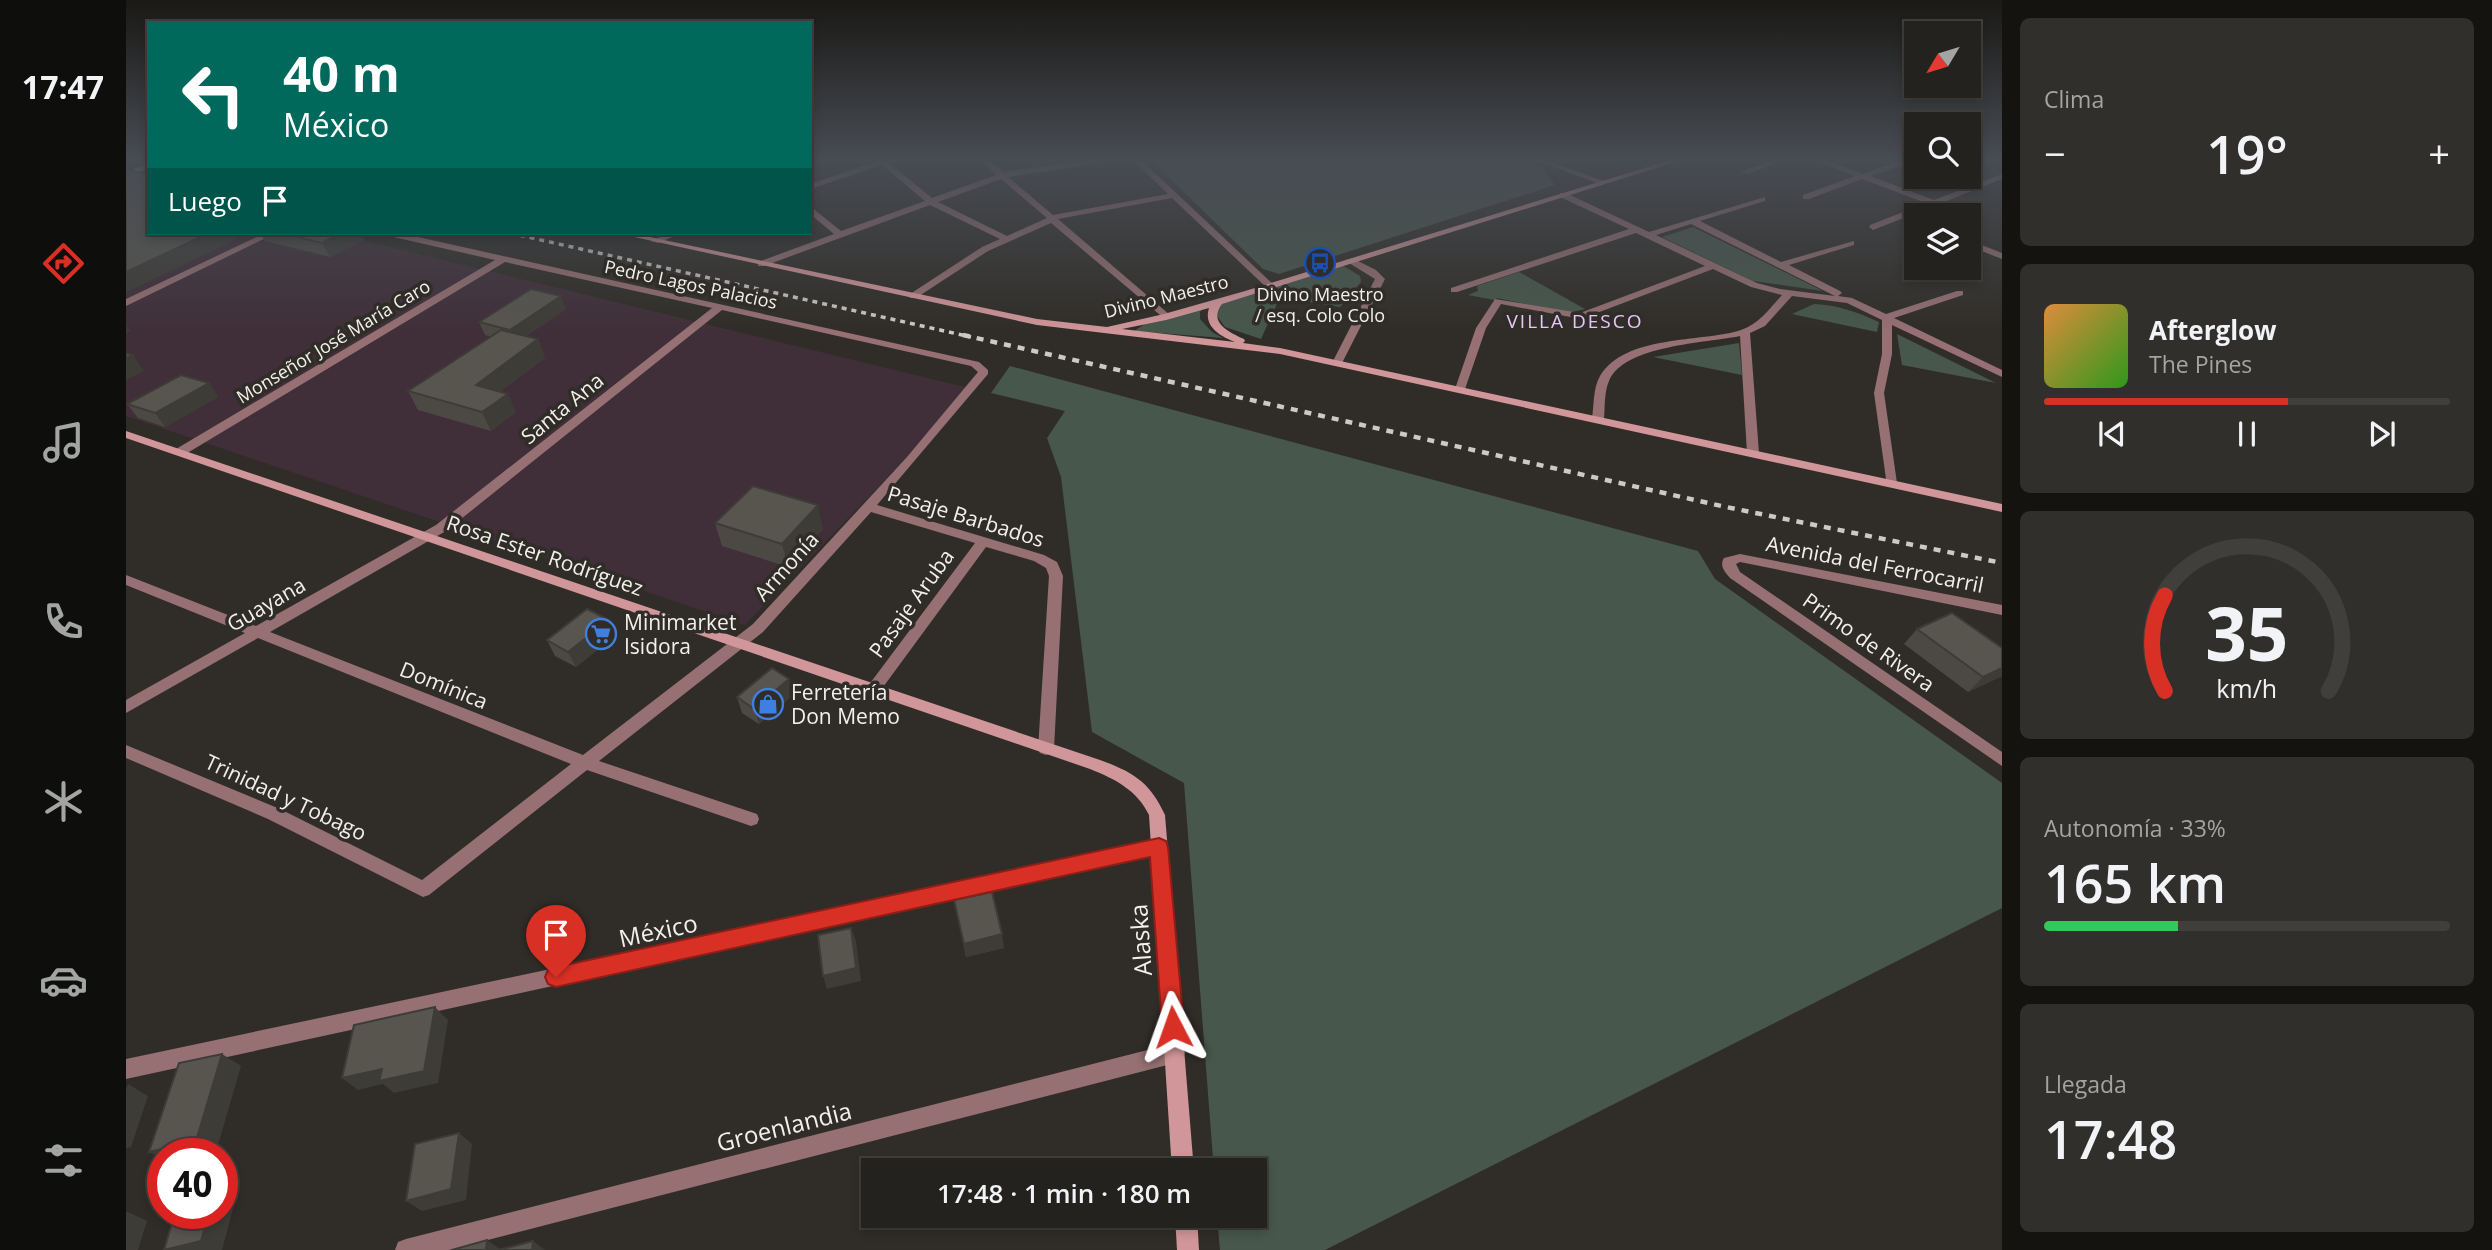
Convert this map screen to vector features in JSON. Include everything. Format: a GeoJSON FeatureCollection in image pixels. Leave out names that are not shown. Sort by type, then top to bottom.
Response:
{"type":"FeatureCollection","features":[{"type":"Feature","properties":{"kind":"street"},"geometry":{"type":"LineString","coordinates":[[819,216],[841,235]]}},
{"type":"Feature","properties":{"kind":"street"},"geometry":{"type":"LineString","coordinates":[[761,264],[892,216]]}},
{"type":"Feature","properties":{"kind":"street"},"geometry":{"type":"LineString","coordinates":[[960,216],[1007,239]]}},
{"type":"Feature","properties":{"kind":"street"},"geometry":{"type":"LineString","coordinates":[[1050,216],[1166,317]]}},
{"type":"Feature","properties":{"kind":"street"},"geometry":{"type":"LineString","coordinates":[[913,296],[975,255],[1061,216]]}},
{"type":"Feature","properties":{"kind":"street"},"geometry":{"type":"LineString","coordinates":[[1197,216],[1270,286]]}},
{"type":"Feature","properties":{"kind":"street","name":"Divino Maestro"},"geometry":{"type":"LineString","coordinates":[[1098,331],[1166,317],[1495,216]]}},
{"type":"Feature","properties":{"kind":"street"},"geometry":{"type":"LineString","coordinates":[[1607,216],[1754,285],[1790,293],[1849,300]]}},
{"type":"Feature","properties":{"kind":"street"},"geometry":{"type":"LineString","coordinates":[[1648,235],[1711,216]]}},
{"type":"Feature","properties":{"kind":"street"},"geometry":{"type":"LineString","coordinates":[[1873,227],[1899,216]]}},
{"type":"Feature","properties":{"kind":"street"},"geometry":{"type":"LineString","coordinates":[[1694,222],[2002,373]]}},
{"type":"Feature","properties":{"kind":"street"},"geometry":{"type":"LineString","coordinates":[[1454,290],[1636,230]]}},
{"type":"Feature","properties":{"kind":"street"},"geometry":{"type":"LineString","coordinates":[[126,303],[268,235]]}},
{"type":"Feature","properties":{"kind":"street","name":"Pedro Lagos Palacios"},"geometry":{"type":"LineString","coordinates":[[398,235],[975,364],[984,370]]}},
{"type":"Feature","properties":{"kind":"street"},"geometry":{"type":"LineString","coordinates":[[637,235],[1037,322],[1098,331],[1251,345],[2002,508]]}},
{"type":"Feature","properties":{"kind":"street"},"geometry":{"type":"LineString","coordinates":[[655,240],[671,235]]}},
{"type":"Feature","properties":{"kind":"street"},"geometry":{"type":"LineString","coordinates":[[1780,265],[1851,243]]}},
{"type":"Feature","properties":{"kind":"street"},"geometry":{"type":"LineString","coordinates":[[1981,248],[2001,256]]}},
{"type":"Feature","properties":{"kind":"street","name":"Monseñor José María Caro"},"geometry":{"type":"LineString","coordinates":[[180,452],[503,259]]}},
{"type":"Feature","properties":{"kind":"street"},"geometry":{"type":"LineString","coordinates":[[1337,363],[1380,279],[1373,272],[1352,261]]}},
{"type":"Feature","properties":{"kind":"street"},"geometry":{"type":"LineString","coordinates":[[1460,389],[1481,328],[1498,301],[1570,315],[1583,315],[1713,266]]}},
{"type":"Feature","properties":{"kind":"street"},"geometry":{"type":"LineString","coordinates":[[1598,419],[1602,382],[1611,367],[1619,361],[1640,352],[1745,332],[1761,324],[1790,293]]}},
{"type":"Feature","properties":{"kind":"street"},"geometry":{"type":"LineString","coordinates":[[1887,317],[1961,293]]}},
{"type":"Feature","properties":{"kind":"street"},"geometry":{"type":"LineString","coordinates":[[1219,301],[1211,314],[1214,324],[1224,334],[1251,345]]}},
{"type":"Feature","properties":{"kind":"street","name":"Santa Ana"},"geometry":{"type":"LineString","coordinates":[[426,537],[451,521],[720,307]]}},
{"type":"Feature","properties":{"kind":"street"},"geometry":{"type":"LineString","coordinates":[[1887,317],[1887,354],[1879,393],[1891,483]]}},
{"type":"Feature","properties":{"kind":"street"},"geometry":{"type":"LineString","coordinates":[[1745,332],[1753,453]]}},
{"type":"Feature","properties":{"kind":"street","name":"Armonía"},"geometry":{"type":"LineString","coordinates":[[423,890],[758,628],[982,377],[984,370]]}},
{"type":"Feature","properties":{"kind":"street","name":"Rosa Ester Rodríguez"},"geometry":{"type":"LineString","coordinates":[[126,434],[1118,774],[1145,791]]}},
{"type":"Feature","properties":{"kind":"street","name":"Pasaje Barbados"},"geometry":{"type":"LineString","coordinates":[[868,507],[1040,558],[1052,565],[1056,576],[1046,749]]}},
{"type":"Feature","properties":{"kind":"street","name":"Guayana"},"geometry":{"type":"LineString","coordinates":[[126,707],[426,537]]}},
{"type":"Feature","properties":{"kind":"street","name":"Pasaje Aruba"},"geometry":{"type":"LineString","coordinates":[[873,690],[983,541]]}},
{"type":"Feature","properties":{"kind":"street","name":"Avenida del Ferrocarril"},"geometry":{"type":"LineString","coordinates":[[1740,558],[2002,610]]}},
{"type":"Feature","properties":{"kind":"street","name":"Primo de Rivera"},"geometry":{"type":"LineString","coordinates":[[1740,558],[1729,561],[1729,567],[1735,575],[2002,760]]}},
{"type":"Feature","properties":{"kind":"street","name":"Domínica"},"geometry":{"type":"LineString","coordinates":[[126,580],[585,763],[751,819]]}},
{"type":"Feature","properties":{"kind":"street","name":"Trinidad y Tobago"},"geometry":{"type":"LineString","coordinates":[[126,751],[274,814],[423,890]]}},
{"type":"Feature","properties":{"kind":"street","name":"Alaska"},"geometry":{"type":"LineString","coordinates":[[1145,791],[1157,815],[1182,1158]]}},
{"type":"Feature","properties":{"kind":"street","name":"México"},"geometry":{"type":"LineString","coordinates":[[126,1069],[1159,847]]}},
{"type":"Feature","properties":{"kind":"street","name":"Groenlandia"},"geometry":{"type":"LineString","coordinates":[[406,1250],[1175,1053]]}},
{"type":"Feature","properties":{"kind":"street"},"geometry":{"type":"LineString","coordinates":[[1187,1228],[1188,1250]]}},
{"type":"Feature","properties":{"kind":"shaded area"},"geometry":{"type":"Polygon","coordinates":[[[126,216],[141,216],[147,235],[340,235],[973,389],[745,625],[126,416],[126,216]]]}},
{"type":"Feature","properties":{"kind":"green space"},"geometry":{"type":"Polygon","coordinates":[[[1209,216],[1458,216],[1279,274],[1263,269],[1209,216]]]}},
{"type":"Feature","properties":{"kind":"green space"},"geometry":{"type":"Polygon","coordinates":[[[1693,227],[1823,291],[1753,281],[1662,237],[1693,227]]]}},
{"type":"Feature","properties":{"kind":"green space"},"geometry":{"type":"Polygon","coordinates":[[[1342,265],[1360,276],[1361,282],[1340,307],[1280,297],[1261,339],[1225,327],[1215,313],[1218,306],[1228,300],[1342,265]]]}},
{"type":"Feature","properties":{"kind":"green space"},"geometry":{"type":"Polygon","coordinates":[[[1519,272],[1585,309],[1569,313],[1497,298],[1495,300],[1468,295],[1478,291],[1477,286],[1519,272]]]}},
{"type":"Feature","properties":{"kind":"green space"},"geometry":{"type":"Polygon","coordinates":[[[1814,304],[1847,310],[1879,322],[1877,332],[1792,314],[1814,304]]]}},
{"type":"Feature","properties":{"kind":"green space"},"geometry":{"type":"Polygon","coordinates":[[[1205,306],[1200,312],[1200,319],[1212,332],[1223,338],[1134,331],[1145,324],[1205,306]]]}},
{"type":"Feature","properties":{"kind":"green space"},"geometry":{"type":"Polygon","coordinates":[[[1897,334],[1996,383],[1902,365],[1897,334]]]}},
{"type":"Feature","properties":{"kind":"green space"},"geometry":{"type":"Polygon","coordinates":[[[1739,343],[1742,375],[1653,357],[1739,343]]]}},
{"type":"Feature","properties":{"kind":"green space"},"geometry":{"type":"Polygon","coordinates":[[[1010,366],[1698,551],[1715,579],[2002,783],[2002,908],[1325,1250],[1220,1250],[1218,1228],[1267,1228],[1267,1158],[1213,1158],[1184,783],[1092,732],[1061,477],[1047,438],[1065,411],[991,393],[1010,366]]]}},
{"type":"Feature","properties":{"kind":"building"},"geometry":{"type":"Polygon","coordinates":[[[126,216],[147,216],[147,235],[205,235],[126,272],[126,216]]]}},
{"type":"Feature","properties":{"kind":"building"},"geometry":{"type":"Polygon","coordinates":[[[289,235],[338,235],[322,243],[289,235]]]}},
{"type":"Feature","properties":{"kind":"building"},"geometry":{"type":"Polygon","coordinates":[[[531,289],[561,296],[510,330],[479,322],[531,289]]]}},
{"type":"Feature","properties":{"kind":"building"},"geometry":{"type":"Polygon","coordinates":[[[501,330],[538,339],[476,385],[508,394],[482,412],[408,391],[501,330]]]}},
{"type":"Feature","properties":{"kind":"building"},"geometry":{"type":"Polygon","coordinates":[[[181,375],[209,383],[155,413],[127,404],[181,375]]]}},
{"type":"Feature","properties":{"kind":"building"},"geometry":{"type":"Polygon","coordinates":[[[753,486],[818,505],[782,544],[715,523],[753,486]]]}},
{"type":"Feature","properties":{"kind":"building"},"geometry":{"type":"Polygon","coordinates":[[[587,609],[609,620],[568,652],[547,640],[587,609]]]}},
{"type":"Feature","properties":{"kind":"building"},"geometry":{"type":"Polygon","coordinates":[[[1952,613],[2002,648],[2002,668],[1983,677],[1917,629],[1952,613]]]}},
{"type":"Feature","properties":{"kind":"building"},"geometry":{"type":"Polygon","coordinates":[[[772,668],[789,679],[754,709],[737,697],[772,668]]]}},
{"type":"Feature","properties":{"kind":"building"},"geometry":{"type":"Polygon","coordinates":[[[992,892],[1002,934],[964,944],[954,900],[992,892]]]}},
{"type":"Feature","properties":{"kind":"building"},"geometry":{"type":"Polygon","coordinates":[[[851,928],[856,968],[823,976],[818,935],[851,928]]]}},
{"type":"Feature","properties":{"kind":"building"},"geometry":{"type":"Polygon","coordinates":[[[435,1007],[424,1071],[379,1081],[382,1069],[342,1078],[354,1025],[435,1007]]]}},
{"type":"Feature","properties":{"kind":"building"},"geometry":{"type":"Polygon","coordinates":[[[222,1054],[197,1138],[154,1138],[179,1063],[222,1054]]]}},
{"type":"Feature","properties":{"kind":"building"},"geometry":{"type":"Polygon","coordinates":[[[459,1133],[451,1189],[406,1201],[415,1144],[459,1133]]]}},
{"type":"Feature","properties":{"kind":"building"},"geometry":{"type":"Polygon","coordinates":[[[170,1229],[204,1229],[201,1241],[164,1250],[170,1229]]]}},
{"type":"Feature","properties":{"kind":"building"},"geometry":{"type":"Polygon","coordinates":[[[487,1240],[486,1250],[452,1250],[487,1240]]]}},
{"type":"Feature","properties":{"kind":"building"},"geometry":{"type":"Polygon","coordinates":[[[533,1241],[532,1250],[499,1250],[533,1241]]]}},
{"type":"Feature","properties":{"kind":"railway"},"geometry":{"type":"LineString","coordinates":[[519,235],[971,337]]}},
{"type":"Feature","properties":{"kind":"railway"},"geometry":{"type":"LineString","coordinates":[[963,335],[1726,507],[2002,563]]}},
{"type":"Feature","properties":{"kind":"place","name":"Divino Maestro / esq. Colo Colo"},"geometry":{"type":"Point","coordinates":[1320,263]}},
{"type":"Feature","properties":{"kind":"place","name":"Minimarket Isidora"},"geometry":{"type":"Point","coordinates":[601,634]}},
{"type":"Feature","properties":{"kind":"place","name":"Ferretería Don Memo"},"geometry":{"type":"Point","coordinates":[768,704]}},
{"type":"Feature","properties":{"kind":"district","name":"VILLA DESCO"},"geometry":{"type":"Point","coordinates":[1575,321]}},
{"type":"Feature","properties":{"kind":"route"},"geometry":{"type":"LineString","coordinates":[[556,977],[1159,847],[1173,1027]]}}]}
